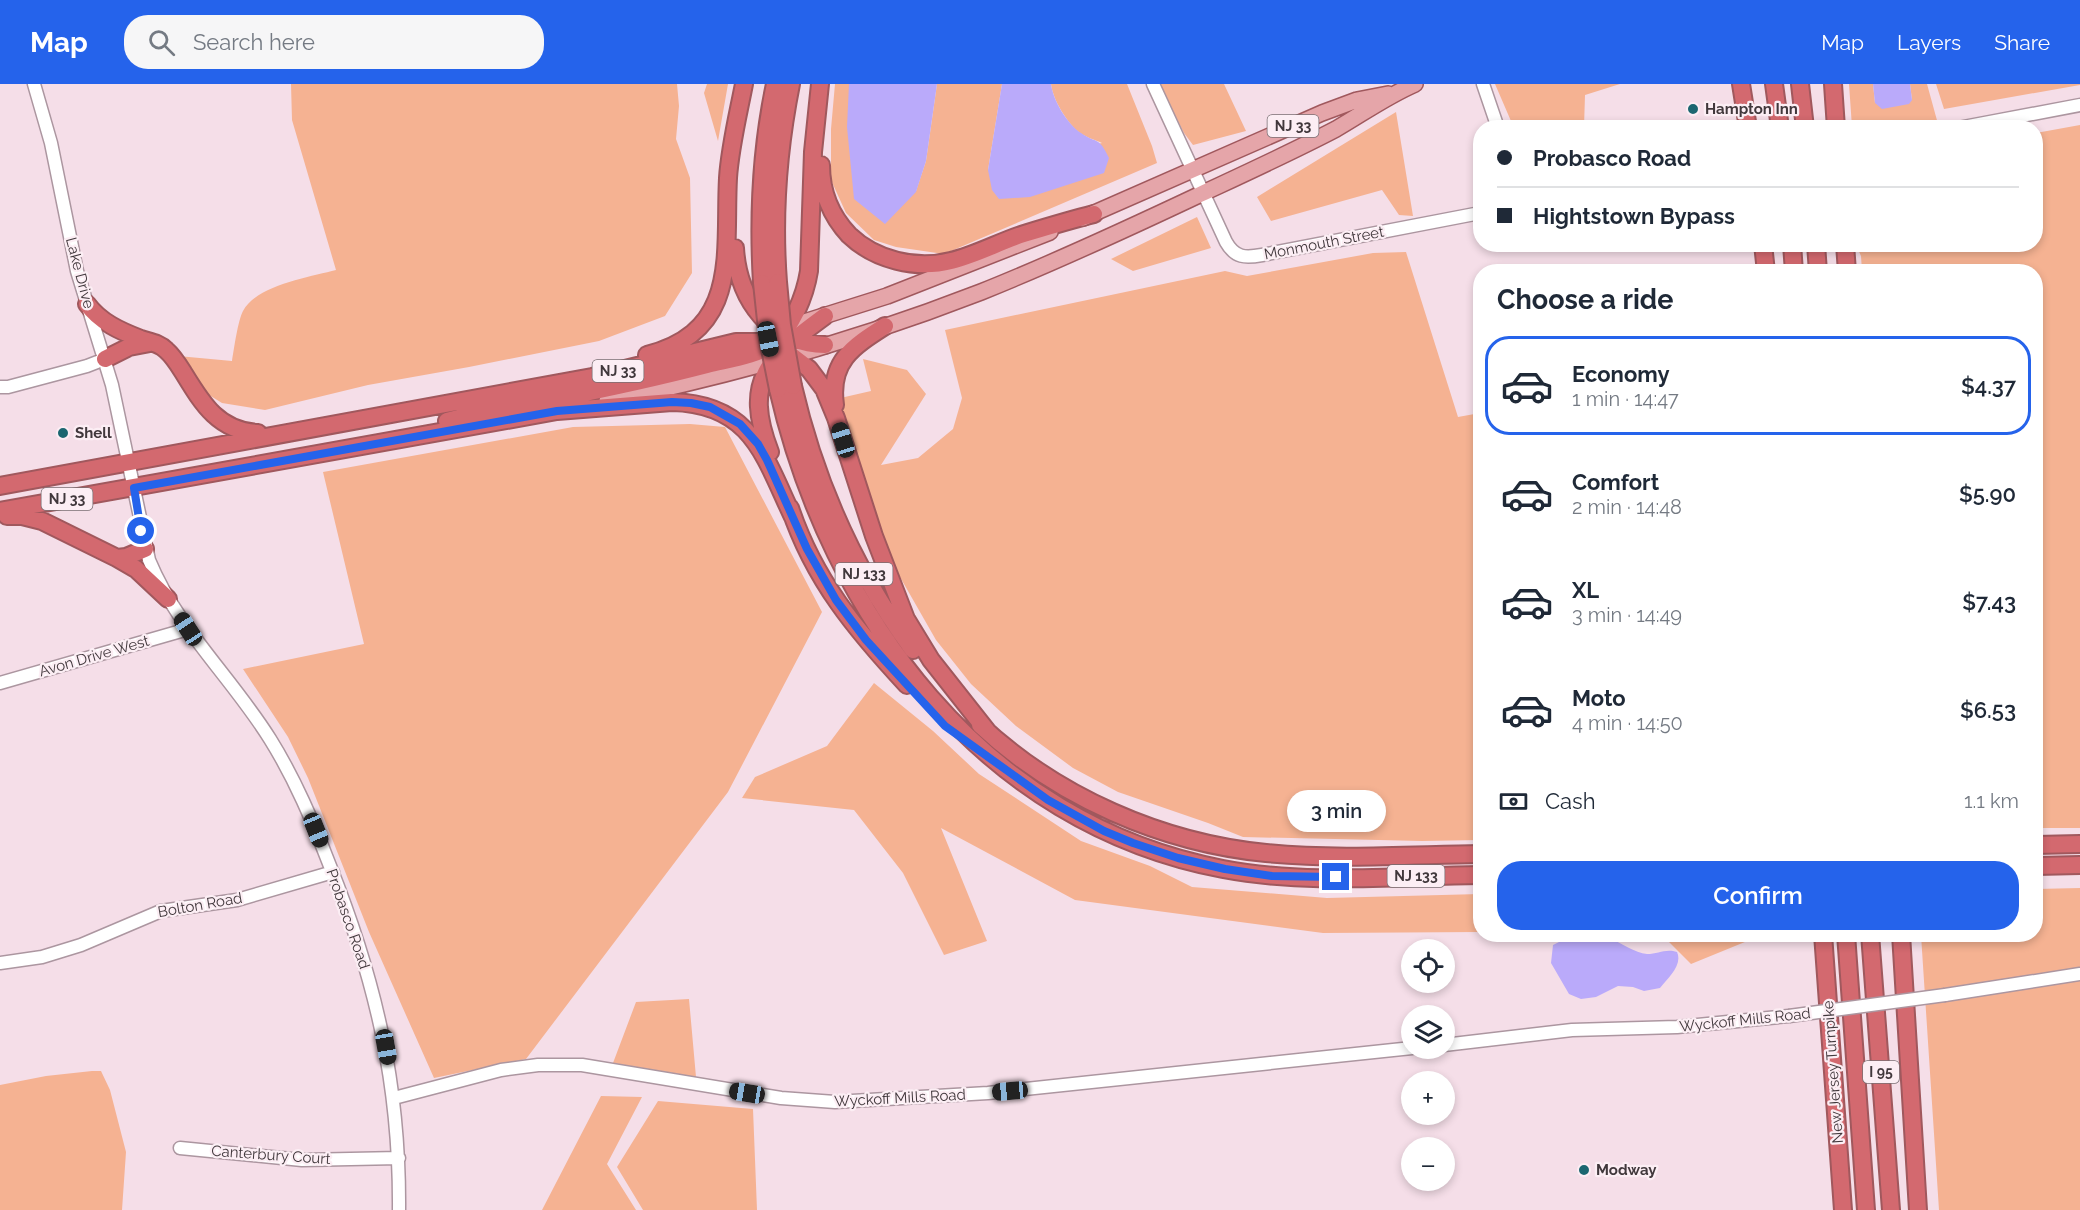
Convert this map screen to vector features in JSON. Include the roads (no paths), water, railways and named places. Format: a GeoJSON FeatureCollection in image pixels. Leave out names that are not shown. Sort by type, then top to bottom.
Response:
{"type":"FeatureCollection","features":[{"type":"Feature","properties":{"kind":"highway"},"geometry":{"type":"LineString","coordinates":[[744,84],[734,197],[738,276],[748,299],[782,343],[809,369],[829,399],[874,536],[906,619],[931,660],[987,731]]}},
{"type":"Feature","properties":{"kind":"highway","name":"NJ 133"},"geometry":{"type":"LineString","coordinates":[[770,283],[761,190],[767,129],[775,84]]}},
{"type":"Feature","properties":{"kind":"highway","name":"NJ 133"},"geometry":{"type":"LineString","coordinates":[[791,84],[777,188],[776,238],[770,283],[768,339],[825,491],[845,537],[874,591],[927,668],[987,731],[1038,770],[1078,795],[1136,822],[1234,849],[1283,855],[1473,854]]}},
{"type":"Feature","properties":{"kind":"highway"},"geometry":{"type":"LineString","coordinates":[[822,84],[820,158],[824,189],[830,208],[841,225],[855,240],[872,252],[894,260],[916,264],[948,262],[1022,234],[1094,214]]}},
{"type":"Feature","properties":{"kind":"highway"},"geometry":{"type":"LineString","coordinates":[[793,517],[767,445],[761,421],[760,388],[764,375],[782,343],[801,299],[809,272],[813,152],[822,84]]}},
{"type":"Feature","properties":{"kind":"highway"},"geometry":{"type":"LineString","coordinates":[[1741,84],[1747,120]]}},
{"type":"Feature","properties":{"kind":"highway"},"geometry":{"type":"LineString","coordinates":[[1774,84],[1779,120]]}},
{"type":"Feature","properties":{"kind":"highway"},"geometry":{"type":"LineString","coordinates":[[1800,84],[1804,120]]}},
{"type":"Feature","properties":{"kind":"highway"},"geometry":{"type":"LineString","coordinates":[[1833,84],[1835,120]]}},
{"type":"Feature","properties":{"kind":"highway"},"geometry":{"type":"LineString","coordinates":[[499,394],[572,371],[658,351],[685,338],[706,318],[719,294],[724,274],[730,151],[741,107]]}},
{"type":"Feature","properties":{"kind":"highway"},"geometry":{"type":"LineString","coordinates":[[87,304],[106,324],[165,348],[204,405],[231,427],[245,432],[280,434]]}},
{"type":"Feature","properties":{"kind":"highway"},"geometry":{"type":"LineString","coordinates":[[368,445],[474,413],[643,380],[755,352],[782,343],[825,316]]}},
{"type":"Feature","properties":{"kind":"highway"},"geometry":{"type":"LineString","coordinates":[[836,418],[833,391],[839,366],[854,348],[885,326]]}},
{"type":"Feature","properties":{"kind":"highway","name":"NJ 33"},"geometry":{"type":"LineString","coordinates":[[0,486],[592,377],[736,342],[782,343]]}},
{"type":"Feature","properties":{"kind":"highway"},"geometry":{"type":"LineString","coordinates":[[105,359],[129,347],[154,343]]}},
{"type":"Feature","properties":{"kind":"highway"},"geometry":{"type":"LineString","coordinates":[[782,343],[825,345]]}},
{"type":"Feature","properties":{"kind":"highway","name":"NJ 133"},"geometry":{"type":"LineString","coordinates":[[786,388],[793,446],[810,494],[830,541],[857,593],[884,637],[918,684],[950,720],[983,753],[1034,792],[1089,824],[1133,843],[1193,862],[1240,872],[1287,877],[1473,875]]}},
{"type":"Feature","properties":{"kind":"highway"},"geometry":{"type":"LineString","coordinates":[[557,411],[672,402],[702,405],[718,410],[740,424],[758,444],[821,577],[857,629],[945,726],[983,753]]}},
{"type":"Feature","properties":{"kind":"highway","name":"NJ 33"},"geometry":{"type":"LineString","coordinates":[[0,511],[557,411]]}},
{"type":"Feature","properties":{"kind":"highway"},"geometry":{"type":"LineString","coordinates":[[0,516],[22,516],[42,521],[117,558],[136,569],[168,599]]}},
{"type":"Feature","properties":{"kind":"highway"},"geometry":{"type":"LineString","coordinates":[[117,558],[126,557],[145,549]]}},
{"type":"Feature","properties":{"kind":"highway"},"geometry":{"type":"LineString","coordinates":[[2043,845],[2080,844]]}},
{"type":"Feature","properties":{"kind":"highway"},"geometry":{"type":"LineString","coordinates":[[2043,866],[2080,865]]}},
{"type":"Feature","properties":{"kind":"highway","name":"New Jersey Turnpike"},"geometry":{"type":"LineString","coordinates":[[1824,942],[1843,1210]]}},
{"type":"Feature","properties":{"kind":"highway","name":"New Jersey Turnpike"},"geometry":{"type":"LineString","coordinates":[[1847,942],[1866,1210]]}},
{"type":"Feature","properties":{"kind":"highway","name":"I 95"},"geometry":{"type":"LineString","coordinates":[[1871,942],[1891,1210]]}},
{"type":"Feature","properties":{"kind":"highway","name":"I 95"},"geometry":{"type":"LineString","coordinates":[[1901,942],[1918,1210]]}},
{"type":"Feature","properties":{"kind":"main road","name":"NJ 33"},"geometry":{"type":"LineString","coordinates":[[825,345],[885,326],[1010,280],[1203,194],[1332,130],[1415,84]]}},
{"type":"Feature","properties":{"kind":"main road","name":"NJ 33"},"geometry":{"type":"LineString","coordinates":[[825,316],[957,270],[1094,214],[1339,106],[1397,92]]}},
{"type":"Feature","properties":{"kind":"main road","name":"NJ 33"},"geometry":{"type":"LineString","coordinates":[[557,411],[662,390],[782,343]]}},
{"type":"Feature","properties":{"kind":"street","name":"Lake Drive"},"geometry":{"type":"LineString","coordinates":[[34,84],[51,143],[69,237],[105,359],[128,462]]}},
{"type":"Feature","properties":{"kind":"street","name":"Monmouth Street"},"geometry":{"type":"LineString","coordinates":[[1153,84],[1231,250],[1243,257],[1473,214]]}},
{"type":"Feature","properties":{"kind":"street"},"geometry":{"type":"LineString","coordinates":[[1483,84],[1495,120]]}},
{"type":"Feature","properties":{"kind":"street"},"geometry":{"type":"LineString","coordinates":[[2000,120],[2080,105]]}},
{"type":"Feature","properties":{"kind":"street"},"geometry":{"type":"LineString","coordinates":[[0,387],[9,387],[105,359]]}},
{"type":"Feature","properties":{"kind":"street","name":"Probasco Road"},"geometry":{"type":"LineString","coordinates":[[128,462],[145,549],[157,578],[188,629],[284,761],[302,796],[333,872],[362,955],[386,1047],[394,1098],[399,1158],[399,1210]]}},
{"type":"Feature","properties":{"kind":"street","name":"Avon Drive West"},"geometry":{"type":"LineString","coordinates":[[0,683],[188,629]]}},
{"type":"Feature","properties":{"kind":"street","name":"Bolton Road"},"geometry":{"type":"LineString","coordinates":[[0,963],[42,957],[81,945],[161,911],[237,900],[333,872]]}},
{"type":"Feature","properties":{"kind":"street","name":"Wyckoff Mills Road"},"geometry":{"type":"LineString","coordinates":[[1455,1044],[1572,1030],[1677,1027],[1789,1016],[2080,974]]}},
{"type":"Feature","properties":{"kind":"street","name":"Wyckoff Mills Road"},"geometry":{"type":"LineString","coordinates":[[394,1098],[501,1070],[538,1065],[582,1065],[781,1098],[835,1102],[1000,1092],[1401,1049]]}},
{"type":"Feature","properties":{"kind":"street","name":"Canterbury Court"},"geometry":{"type":"LineString","coordinates":[[180,1148],[302,1160],[399,1158]]}},
{"type":"Feature","properties":{"kind":"place","name":"Hampton Inn"},"geometry":{"type":"Point","coordinates":[1693,109]}},
{"type":"Feature","properties":{"kind":"place","name":"Shell"},"geometry":{"type":"Point","coordinates":[63,433]}},
{"type":"Feature","properties":{"kind":"place","name":"Modway"},"geometry":{"type":"Point","coordinates":[1584,1170]}}]}
